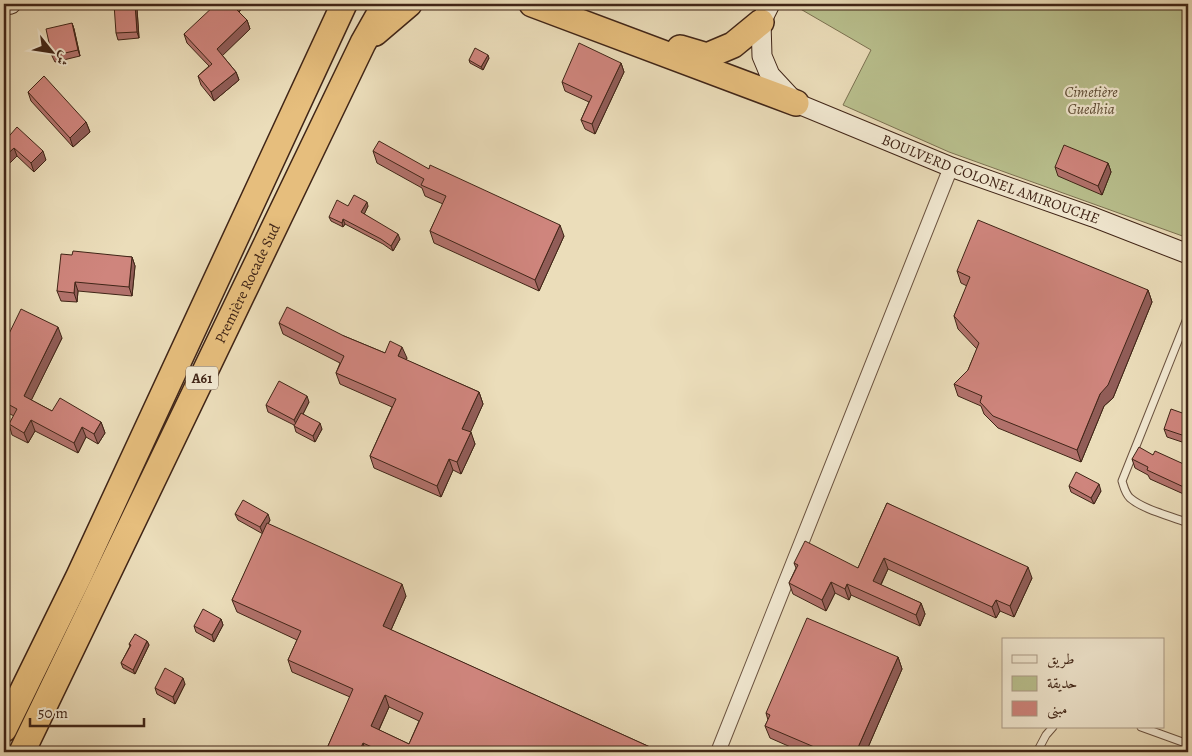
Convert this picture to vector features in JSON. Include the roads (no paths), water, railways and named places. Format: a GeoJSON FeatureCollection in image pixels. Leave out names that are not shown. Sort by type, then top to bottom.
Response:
{"type":"FeatureCollection","features":[{"type":"Feature","properties":{"kind":"highway","name":"Première Rocade Sud"},"geometry":{"type":"LineString","coordinates":[[22,752],[363,43],[384,4]]}},
{"type":"Feature","properties":{"kind":"highway"},"geometry":{"type":"LineString","coordinates":[[363,43],[409,4]]}},
{"type":"Feature","properties":{"kind":"highway"},"geometry":{"type":"LineString","coordinates":[[532,4],[796,103]]}},
{"type":"Feature","properties":{"kind":"highway"},"geometry":{"type":"LineString","coordinates":[[566,4],[670,45],[707,56],[732,45],[766,13]]}},
{"type":"Feature","properties":{"kind":"highway","name":"Première Rocade Sud"},"geometry":{"type":"LineString","coordinates":[[4,729],[84,567],[338,10]]}},
{"type":"Feature","properties":{"kind":"main road"},"geometry":{"type":"LineString","coordinates":[[4,5],[11,4]]}},
{"type":"Feature","properties":{"kind":"main road"},"geometry":{"type":"LineString","coordinates":[[766,13],[762,56],[770,75],[796,103]]}},
{"type":"Feature","properties":{"kind":"main road","name":"BOULVERD COLONEL AMIROUCHE"},"geometry":{"type":"LineString","coordinates":[[796,103],[951,167],[1093,217],[1188,254]]}},
{"type":"Feature","properties":{"kind":"street"},"geometry":{"type":"LineString","coordinates":[[718,752],[951,167]]}},
{"type":"Feature","properties":{"kind":"lane"},"geometry":{"type":"LineString","coordinates":[[1188,316],[1122,480],[1124,490],[1130,498],[1142,505],[1188,523]]}},
{"type":"Feature","properties":{"kind":"lane"},"geometry":{"type":"LineString","coordinates":[[1037,752],[1052,728]]}},
{"type":"Feature","properties":{"kind":"lane"},"geometry":{"type":"LineString","coordinates":[[1144,728],[1188,744]]}},
{"type":"Feature","properties":{"kind":"park label","name":"Cimetière Guedhia"},"geometry":{"type":"Point","coordinates":[1091,100]}}]}
